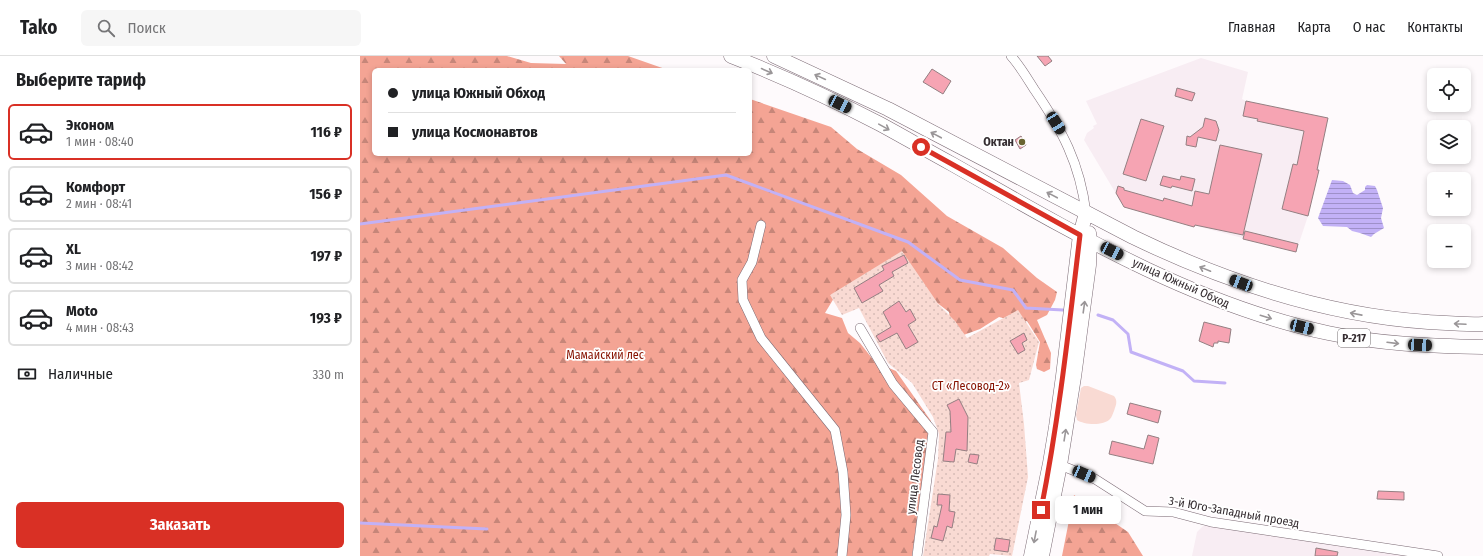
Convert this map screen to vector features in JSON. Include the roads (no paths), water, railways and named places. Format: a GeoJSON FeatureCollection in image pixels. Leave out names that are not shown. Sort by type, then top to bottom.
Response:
{"type":"FeatureCollection","features":[{"type":"Feature","properties":{"kind":"main road","name":"улица Южный Обход"},"geometry":{"type":"LineString","coordinates":[[731,56],[812,91],[881,124],[1085,238],[1178,283],[1229,304],[1289,324],[1328,333],[1399,344],[1483,347]]}},
{"type":"Feature","properties":{"kind":"main road","name":"улица Южный Обход"},"geometry":{"type":"LineString","coordinates":[[774,56],[888,110],[1139,240],[1209,271],[1291,299],[1343,312],[1394,320],[1483,324]]}},
{"type":"Feature","properties":{"kind":"main road"},"geometry":{"type":"LineString","coordinates":[[1031,556],[1056,427],[1085,238],[1086,213]]}},
{"type":"Feature","properties":{"kind":"main road"},"geometry":{"type":"LineString","coordinates":[[1042,556],[1060,465],[1083,310],[1089,265],[1085,238]]}},
{"type":"Feature","properties":{"kind":"street"},"geometry":{"type":"LineString","coordinates":[[1011,56],[1062,132],[1073,154],[1080,175],[1086,213]]}},
{"type":"Feature","properties":{"kind":"street"},"geometry":{"type":"LineString","coordinates":[[761,225],[752,262],[742,280],[743,300],[761,338],[835,430],[843,472],[846,515],[842,556]]}},
{"type":"Feature","properties":{"kind":"street","name":"улица Лесовод"},"geometry":{"type":"LineString","coordinates":[[860,328],[893,384],[933,432],[917,556]]}},
{"type":"Feature","properties":{"kind":"street","name":"3-й Юго-Западный проезд"},"geometry":{"type":"LineString","coordinates":[[1060,465],[1095,478],[1145,511],[1173,512],[1211,522],[1438,556]]}},
{"type":"Feature","properties":{"kind":"waterway"},"geometry":{"type":"LineString","coordinates":[[360,224],[726,175],[908,242],[960,280],[1013,290],[1026,308],[1063,310]]}},
{"type":"Feature","properties":{"kind":"waterway"},"geometry":{"type":"LineString","coordinates":[[1098,315],[1113,320],[1128,334],[1131,352],[1183,371],[1194,381],[1225,383]]}},
{"type":"Feature","properties":{"kind":"waterway"},"geometry":{"type":"LineString","coordinates":[[360,523],[487,529]]}},
{"type":"Feature","properties":{"kind":"place","name":"Октан"},"geometry":{"type":"Point","coordinates":[1022,142]}},
{"type":"Feature","properties":{"kind":"park label","name":"Мамайский лес"},"geometry":{"type":"Point","coordinates":[605,355]}},
{"type":"Feature","properties":{"kind":"park label","name":"СТ «Лесовод-2»"},"geometry":{"type":"Point","coordinates":[971,386]}}]}
